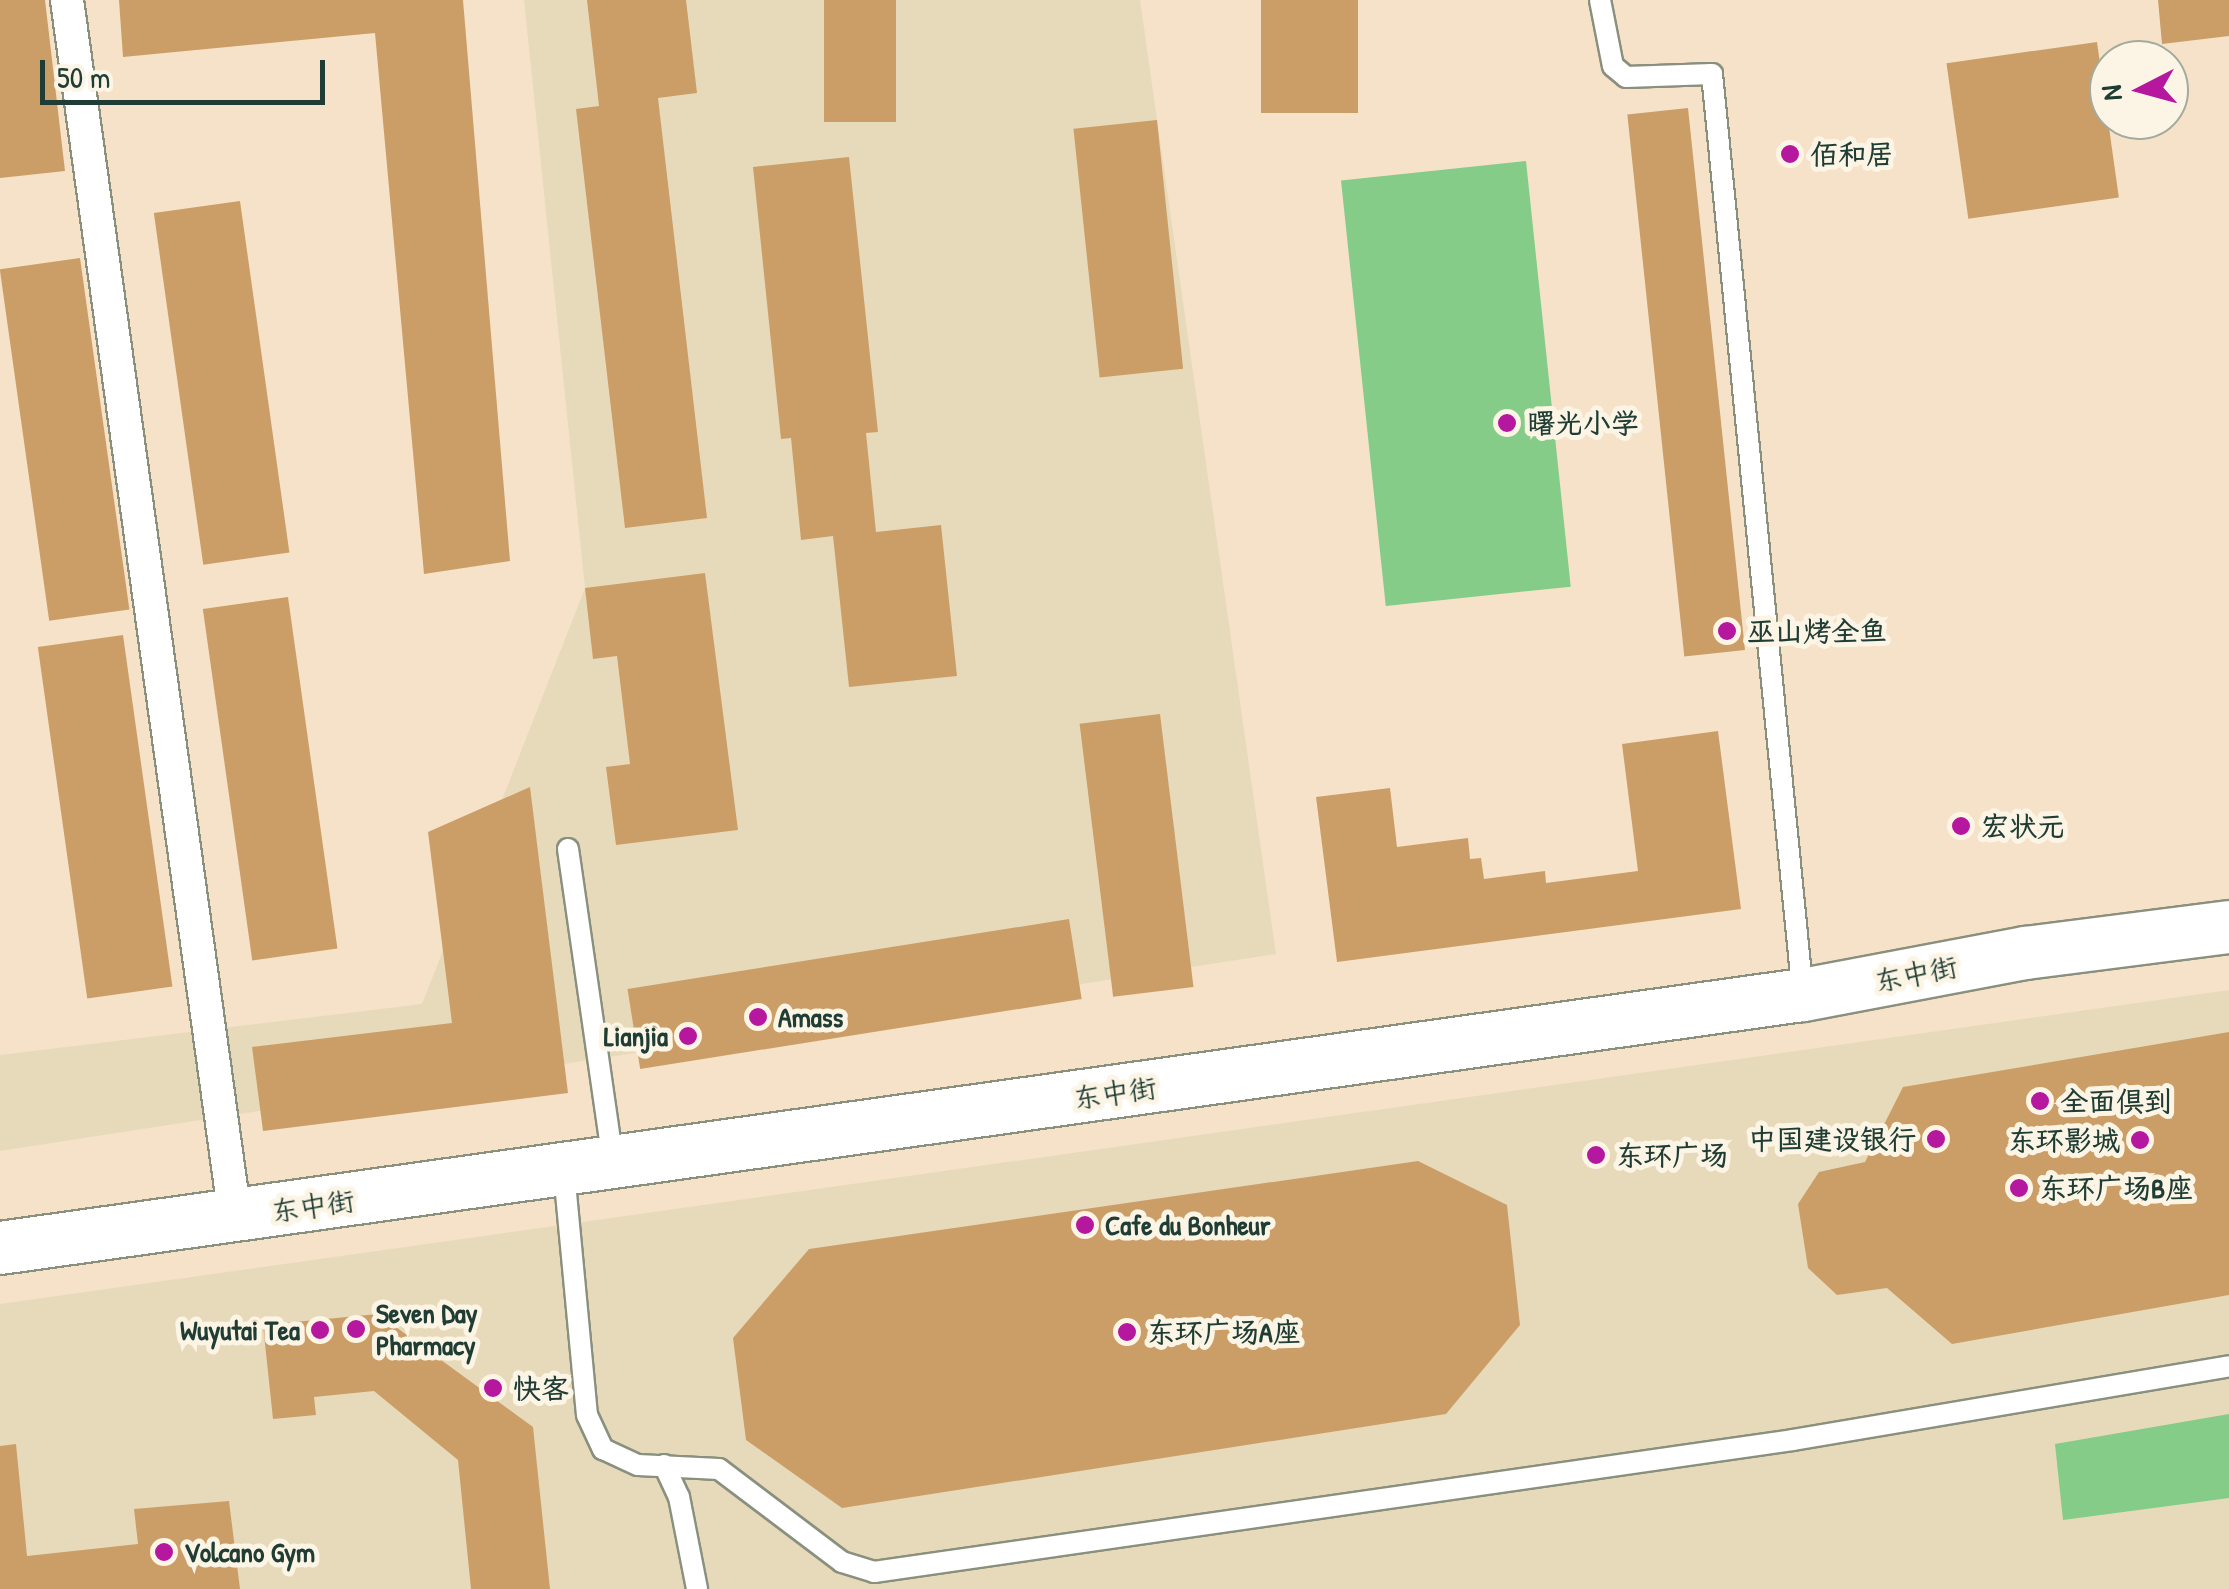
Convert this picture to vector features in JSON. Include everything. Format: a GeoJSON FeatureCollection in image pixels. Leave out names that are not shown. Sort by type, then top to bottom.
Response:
{"type":"FeatureCollection","features":[{"type":"Feature","properties":{"kind":"street"},"geometry":{"type":"LineString","coordinates":[[67,0],[235,1216]]}},
{"type":"Feature","properties":{"kind":"street","name":"东中街"},"geometry":{"type":"LineString","coordinates":[[0,1248],[589,1169],[1804,995],[2026,953],[2229,927]]}},
{"type":"Feature","properties":{"kind":"lane"},"geometry":{"type":"LineString","coordinates":[[1600,0],[1612,66],[1626,77],[1712,74],[1804,995]]}},
{"type":"Feature","properties":{"kind":"lane"},"geometry":{"type":"LineString","coordinates":[[568,849],[589,1169],[587,1415],[604,1449],[638,1465],[719,1469],[842,1562],[874,1572],[1793,1440],[2229,1366]]}},
{"type":"Feature","properties":{"kind":"lane"},"geometry":{"type":"LineString","coordinates":[[664,1465],[679,1497],[697,1589]]}},
{"type":"Feature","properties":{"kind":"shaded area"},"geometry":{"type":"Polygon","coordinates":[[[524,0],[1140,0],[1276,954],[0,1151],[0,1055],[422,1004],[585,588],[524,0]]]}},
{"type":"Feature","properties":{"kind":"shaded area"},"geometry":{"type":"Polygon","coordinates":[[[2229,990],[2229,1589],[0,1589],[0,1304],[2229,990]]]}},
{"type":"Feature","properties":{"kind":"green space"},"geometry":{"type":"Polygon","coordinates":[[[1526,161],[1571,587],[1386,606],[1341,180],[1526,161]]]}},
{"type":"Feature","properties":{"kind":"green space"},"geometry":{"type":"Polygon","coordinates":[[[2229,1414],[2229,1498],[2063,1520],[2055,1444],[2229,1414]]]}},
{"type":"Feature","properties":{"kind":"building"},"geometry":{"type":"Polygon","coordinates":[[[0,0],[45,0],[65,171],[0,178],[0,0]]]}},
{"type":"Feature","properties":{"kind":"building"},"geometry":{"type":"Polygon","coordinates":[[[119,0],[463,0],[510,561],[424,574],[375,33],[123,57],[119,0]]]}},
{"type":"Feature","properties":{"kind":"building"},"geometry":{"type":"Polygon","coordinates":[[[587,0],[686,0],[697,93],[658,98],[707,518],[625,528],[576,109],[599,106],[587,0]]]}},
{"type":"Feature","properties":{"kind":"building"},"geometry":{"type":"Polygon","coordinates":[[[824,0],[896,0],[896,122],[824,122],[824,0]]]}},
{"type":"Feature","properties":{"kind":"building"},"geometry":{"type":"Polygon","coordinates":[[[1261,0],[1358,0],[1358,113],[1261,113],[1261,0]]]}},
{"type":"Feature","properties":{"kind":"building"},"geometry":{"type":"Polygon","coordinates":[[[2158,0],[2229,0],[2229,36],[2162,40],[2158,0]]]}},
{"type":"Feature","properties":{"kind":"building"},"geometry":{"type":"Polygon","coordinates":[[[2089,43],[2089,140],[2111,140],[2119,197],[1968,219],[1946,63],[2089,43]]]}},
{"type":"Feature","properties":{"kind":"building"},"geometry":{"type":"Polygon","coordinates":[[[1688,108],[1745,650],[1684,656],[1627,114],[1688,108]]]}},
{"type":"Feature","properties":{"kind":"building"},"geometry":{"type":"Polygon","coordinates":[[[1157,120],[1183,369],[1100,377],[1073,129],[1157,120]]]}},
{"type":"Feature","properties":{"kind":"building"},"geometry":{"type":"Polygon","coordinates":[[[849,157],[878,432],[866,433],[876,532],[941,525],[957,676],[849,687],[833,536],[801,540],[791,438],[781,439],[753,167],[849,157]]]}},
{"type":"Feature","properties":{"kind":"building"},"geometry":{"type":"Polygon","coordinates":[[[240,201],[289,553],[203,565],[154,213],[240,201]]]}},
{"type":"Feature","properties":{"kind":"building"},"geometry":{"type":"Polygon","coordinates":[[[80,258],[129,610],[49,621],[0,269],[80,258]]]}},
{"type":"Feature","properties":{"kind":"building"},"geometry":{"type":"Polygon","coordinates":[[[705,573],[738,830],[616,845],[606,767],[630,764],[617,656],[593,659],[585,588],[705,573]]]}},
{"type":"Feature","properties":{"kind":"building"},"geometry":{"type":"Polygon","coordinates":[[[288,597],[337,949],[252,961],[203,609],[288,597]]]}},
{"type":"Feature","properties":{"kind":"building"},"geometry":{"type":"Polygon","coordinates":[[[123,635],[172,987],[87,999],[38,647],[123,635]]]}},
{"type":"Feature","properties":{"kind":"building"},"geometry":{"type":"Polygon","coordinates":[[[1160,714],[1194,987],[1113,997],[1080,724],[1160,714]]]}},
{"type":"Feature","properties":{"kind":"building"},"geometry":{"type":"Polygon","coordinates":[[[1718,731],[1741,909],[1337,962],[1316,797],[1390,788],[1397,847],[1468,838],[1470,859],[1481,858],[1484,879],[1545,871],[1546,883],[1638,871],[1622,744],[1718,731]]]}},
{"type":"Feature","properties":{"kind":"building"},"geometry":{"type":"Polygon","coordinates":[[[530,787],[568,1093],[263,1131],[252,1047],[452,1023],[428,832],[530,787]]]}},
{"type":"Feature","properties":{"kind":"building"},"geometry":{"type":"Polygon","coordinates":[[[1069,919],[1082,999],[640,1069],[628,989],[1069,919]]]}},
{"type":"Feature","properties":{"kind":"building","name":"东环广场B座"},"geometry":{"type":"Polygon","coordinates":[[[2229,1032],[2229,1295],[1952,1344],[1887,1288],[1837,1295],[1808,1268],[1798,1204],[1819,1172],[1865,1162],[1903,1087],[2229,1032]]]}},
{"type":"Feature","properties":{"kind":"building","name":"东环广场A座"},"geometry":{"type":"Polygon","coordinates":[[[1418,1161],[1507,1205],[1520,1325],[1446,1414],[842,1508],[746,1440],[733,1338],[809,1249],[1418,1161]]]}},
{"type":"Feature","properties":{"kind":"building"},"geometry":{"type":"Polygon","coordinates":[[[378,1314],[533,1427],[550,1589],[471,1589],[458,1460],[374,1391],[314,1397],[316,1415],[273,1419],[263,1325],[378,1314]]]}},
{"type":"Feature","properties":{"kind":"building"},"geometry":{"type":"Polygon","coordinates":[[[16,1444],[27,1556],[138,1544],[134,1509],[229,1501],[240,1589],[0,1589],[0,1446],[16,1444]]]}},
{"type":"Feature","properties":{"kind":"place","name":"佰和居"},"geometry":{"type":"Point","coordinates":[1790,154]}},
{"type":"Feature","properties":{"kind":"place","name":"曙光小学"},"geometry":{"type":"Point","coordinates":[1507,423]}},
{"type":"Feature","properties":{"kind":"place","name":"巫山烤全鱼"},"geometry":{"type":"Point","coordinates":[1727,631]}},
{"type":"Feature","properties":{"kind":"place","name":"宏状元"},"geometry":{"type":"Point","coordinates":[1961,826]}},
{"type":"Feature","properties":{"kind":"place","name":"Amass"},"geometry":{"type":"Point","coordinates":[758,1017]}},
{"type":"Feature","properties":{"kind":"place","name":"Lianjia"},"geometry":{"type":"Point","coordinates":[688,1036]}},
{"type":"Feature","properties":{"kind":"place","name":"全面俱到"},"geometry":{"type":"Point","coordinates":[2040,1101]}},
{"type":"Feature","properties":{"kind":"place","name":"中国建设银行"},"geometry":{"type":"Point","coordinates":[1936,1139]}},
{"type":"Feature","properties":{"kind":"place","name":"东环影城"},"geometry":{"type":"Point","coordinates":[2140,1140]}},
{"type":"Feature","properties":{"kind":"place","name":"东环广场"},"geometry":{"type":"Point","coordinates":[1596,1155]}},
{"type":"Feature","properties":{"kind":"place","name":"东环广场B座"},"geometry":{"type":"Point","coordinates":[2019,1188]}},
{"type":"Feature","properties":{"kind":"place","name":"Cafe du Bonheur"},"geometry":{"type":"Point","coordinates":[1085,1225]}},
{"type":"Feature","properties":{"kind":"place","name":"Seven Day Pharmacy"},"geometry":{"type":"Point","coordinates":[356,1329]}},
{"type":"Feature","properties":{"kind":"place","name":"Wuyutai Tea"},"geometry":{"type":"Point","coordinates":[320,1330]}},
{"type":"Feature","properties":{"kind":"place","name":"东环广场A座"},"geometry":{"type":"Point","coordinates":[1127,1332]}},
{"type":"Feature","properties":{"kind":"place","name":"快客"},"geometry":{"type":"Point","coordinates":[493,1388]}},
{"type":"Feature","properties":{"kind":"place","name":"Volcano Gym"},"geometry":{"type":"Point","coordinates":[164,1552]}}]}
